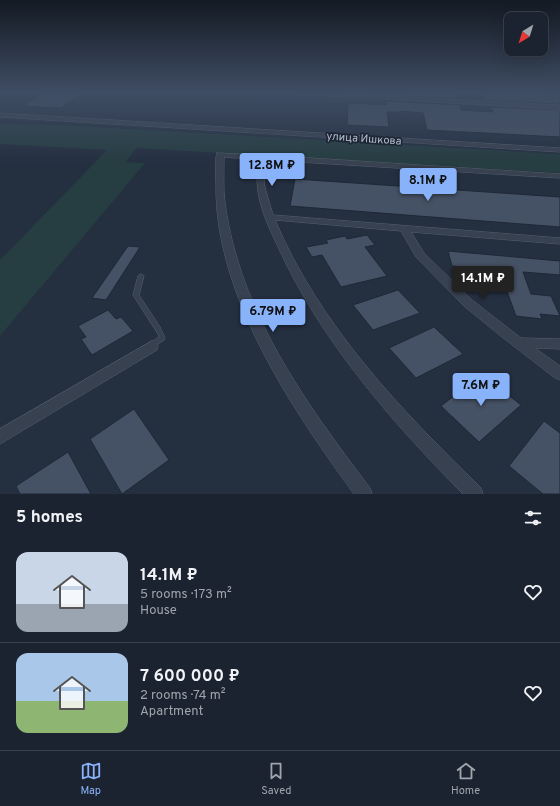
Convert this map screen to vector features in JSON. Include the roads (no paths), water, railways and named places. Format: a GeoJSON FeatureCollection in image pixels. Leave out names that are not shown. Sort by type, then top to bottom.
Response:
{"type":"FeatureCollection","features":[{"type":"Feature","properties":{"kind":"street","name":"улица Ишкова"},"geometry":{"type":"LineString","coordinates":[[28,116],[560,150]]}},
{"type":"Feature","properties":{"kind":"street","name":"улица Ишкова"},"geometry":{"type":"LineString","coordinates":[[364,494],[321,437],[265,346],[242,289],[227,245],[218,178],[220,155],[560,176]]}},
{"type":"Feature","properties":{"kind":"street"},"geometry":{"type":"LineString","coordinates":[[263,157],[260,179],[269,217],[285,254],[305,290],[330,328],[375,387],[424,444],[475,494]]}},
{"type":"Feature","properties":{"kind":"street"},"geometry":{"type":"LineString","coordinates":[[269,217],[560,241]]}},
{"type":"Feature","properties":{"kind":"street"},"geometry":{"type":"LineString","coordinates":[[404,228],[420,255],[468,303],[560,374]]}},
{"type":"Feature","properties":{"kind":"street"},"geometry":{"type":"LineString","coordinates":[[518,343],[560,344]]}},
{"type":"Feature","properties":{"kind":"street"},"geometry":{"type":"LineString","coordinates":[[0,437],[152,346]]}},
{"type":"Feature","properties":{"kind":"lane"},"geometry":{"type":"LineString","coordinates":[[141,276],[136,295],[151,320],[161,332],[162,338],[152,346]]}}]}
